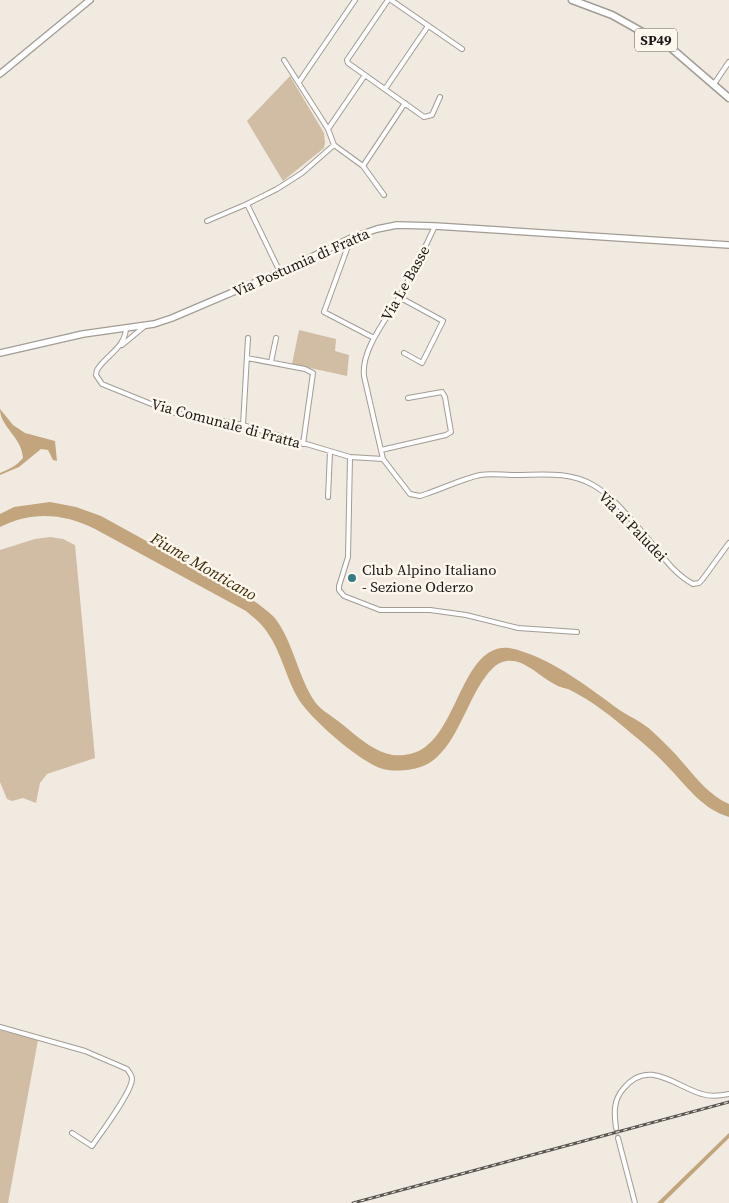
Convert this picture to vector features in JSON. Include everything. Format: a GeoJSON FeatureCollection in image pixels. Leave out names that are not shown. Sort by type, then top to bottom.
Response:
{"type":"FeatureCollection","features":[{"type":"Feature","properties":{"kind":"main road"},"geometry":{"type":"LineString","coordinates":[[0,74],[90,0]]}},
{"type":"Feature","properties":{"kind":"main road","name":"SP49"},"geometry":{"type":"LineString","coordinates":[[572,0],[612,15],[671,48],[729,98]]}},
{"type":"Feature","properties":{"kind":"main road","name":"Via Postumia di Fratta"},"geometry":{"type":"LineString","coordinates":[[0,353],[83,334],[145,326],[172,318],[280,272],[351,238],[377,229],[397,225],[729,245]]}},
{"type":"Feature","properties":{"kind":"street"},"geometry":{"type":"LineString","coordinates":[[299,82],[355,0]]}},
{"type":"Feature","properties":{"kind":"street"},"geometry":{"type":"LineString","coordinates":[[440,97],[432,115],[424,117],[348,63],[347,60],[389,0],[462,49]]}},
{"type":"Feature","properties":{"kind":"street"},"geometry":{"type":"LineString","coordinates":[[385,89],[428,26]]}},
{"type":"Feature","properties":{"kind":"street"},"geometry":{"type":"LineString","coordinates":[[284,60],[328,129],[334,145],[363,166],[384,195]]}},
{"type":"Feature","properties":{"kind":"street"},"geometry":{"type":"LineString","coordinates":[[714,84],[729,62]]}},
{"type":"Feature","properties":{"kind":"street"},"geometry":{"type":"LineString","coordinates":[[328,129],[366,75]]}},
{"type":"Feature","properties":{"kind":"street"},"geometry":{"type":"LineString","coordinates":[[363,166],[405,103]]}},
{"type":"Feature","properties":{"kind":"street"},"geometry":{"type":"LineString","coordinates":[[207,221],[277,189],[302,173],[334,145]]}},
{"type":"Feature","properties":{"kind":"street"},"geometry":{"type":"LineString","coordinates":[[247,204],[280,272]]}},
{"type":"Feature","properties":{"kind":"street","name":"Via Le Basse"},"geometry":{"type":"LineString","coordinates":[[382,459],[363,371],[364,365],[374,338],[399,297],[435,226]]}},
{"type":"Feature","properties":{"kind":"street","name":"Via Le Basse"},"geometry":{"type":"LineString","coordinates":[[351,238],[324,312],[374,338]]}},
{"type":"Feature","properties":{"kind":"street"},"geometry":{"type":"LineString","coordinates":[[399,297],[443,321],[422,363],[404,353]]}},
{"type":"Feature","properties":{"kind":"street"},"geometry":{"type":"LineString","coordinates":[[120,346],[145,326]]}},
{"type":"Feature","properties":{"kind":"street","name":"Via Comunale di Fratta"},"geometry":{"type":"LineString","coordinates":[[126,329],[126,334],[120,346],[96,370],[96,375],[102,384],[171,412],[243,425],[350,457]]}},
{"type":"Feature","properties":{"kind":"street"},"geometry":{"type":"LineString","coordinates":[[243,425],[248,338]]}},
{"type":"Feature","properties":{"kind":"street"},"geometry":{"type":"LineString","coordinates":[[271,362],[276,338]]}},
{"type":"Feature","properties":{"kind":"street"},"geometry":{"type":"LineString","coordinates":[[247,358],[305,369],[313,373],[304,444]]}},
{"type":"Feature","properties":{"kind":"street"},"geometry":{"type":"LineString","coordinates":[[381,450],[449,435],[451,432],[445,397],[442,392],[408,398]]}},
{"type":"Feature","properties":{"kind":"street"},"geometry":{"type":"LineString","coordinates":[[328,497],[330,452]]}},
{"type":"Feature","properties":{"kind":"street"},"geometry":{"type":"LineString","coordinates":[[382,459],[350,457],[348,557],[339,586],[339,590],[344,596],[380,610],[430,610],[466,615],[518,628],[577,632]]}},
{"type":"Feature","properties":{"kind":"street","name":"Via ai Paludei"},"geometry":{"type":"LineString","coordinates":[[382,459],[413,496],[426,494],[480,475],[492,474],[564,474],[593,485],[636,524],[682,577],[693,584],[699,583],[702,580],[729,543]]}},
{"type":"Feature","properties":{"kind":"street"},"geometry":{"type":"LineString","coordinates":[[0,1027],[85,1051],[126,1069],[131,1074],[132,1079],[125,1096],[92,1146],[72,1133]]}},
{"type":"Feature","properties":{"kind":"street"},"geometry":{"type":"LineString","coordinates":[[616,1128],[614,1107],[617,1098],[628,1082],[641,1076],[659,1075],[700,1094],[711,1096],[729,1094]]}},
{"type":"Feature","properties":{"kind":"street"},"geometry":{"type":"LineString","coordinates":[[618,1138],[635,1203]]}},
{"type":"Feature","properties":{"kind":"shaded area"},"geometry":{"type":"Polygon","coordinates":[[[290,76],[324,133],[325,143],[324,148],[283,181],[247,121],[290,76]]]}},
{"type":"Feature","properties":{"kind":"shaded area"},"geometry":{"type":"Polygon","coordinates":[[[299,330],[336,339],[335,351],[349,355],[347,376],[292,364],[299,330]]]}},
{"type":"Feature","properties":{"kind":"shaded area"},"geometry":{"type":"Polygon","coordinates":[[[0,409],[13,425],[25,433],[55,441],[57,461],[53,460],[48,450],[41,449],[19,467],[0,475],[0,473],[13,467],[23,458],[19,444],[3,421],[0,409]]]}},
{"type":"Feature","properties":{"kind":"shaded area"},"geometry":{"type":"Polygon","coordinates":[[[50,502],[76,507],[101,516],[250,598],[274,617],[280,626],[315,703],[360,739],[387,754],[410,754],[427,746],[440,731],[471,672],[483,657],[499,649],[518,650],[546,661],[642,723],[673,752],[705,787],[729,804],[729,817],[704,804],[652,751],[602,710],[578,694],[558,686],[525,665],[514,661],[499,663],[485,677],[453,736],[434,760],[423,766],[400,771],[386,770],[371,764],[348,748],[305,708],[295,692],[272,640],[263,626],[246,611],[83,524],[59,517],[36,516],[24,518],[0,527],[0,514],[14,507],[50,502]]]}},
{"type":"Feature","properties":{"kind":"shaded area"},"geometry":{"type":"Polygon","coordinates":[[[50,537],[63,539],[75,545],[95,758],[47,774],[40,783],[36,803],[23,798],[12,801],[7,799],[0,782],[0,550],[35,539],[50,537]]]}},
{"type":"Feature","properties":{"kind":"shaded area"},"geometry":{"type":"Polygon","coordinates":[[[0,1030],[38,1040],[8,1203],[0,1203],[0,1030]]]}},
{"type":"Feature","properties":{"kind":"shaded area"},"geometry":{"type":"Polygon","coordinates":[[[729,1133],[729,1138],[663,1203],[657,1203],[729,1133]]]}},
{"type":"Feature","properties":{"kind":"tunnel"},"geometry":{"type":"LineString","coordinates":[[616,1128],[618,1138]]}},
{"type":"Feature","properties":{"kind":"railway"},"geometry":{"type":"LineString","coordinates":[[353,1203],[729,1102]]}},
{"type":"Feature","properties":{"kind":"place","name":"Club Alpino Italiano - Sezione Oderzo"},"geometry":{"type":"Point","coordinates":[352,578]}},
{"type":"Feature","properties":{"kind":"water label","name":"Fiume Monticano"},"geometry":{"type":"Point","coordinates":[204,566]}}]}
